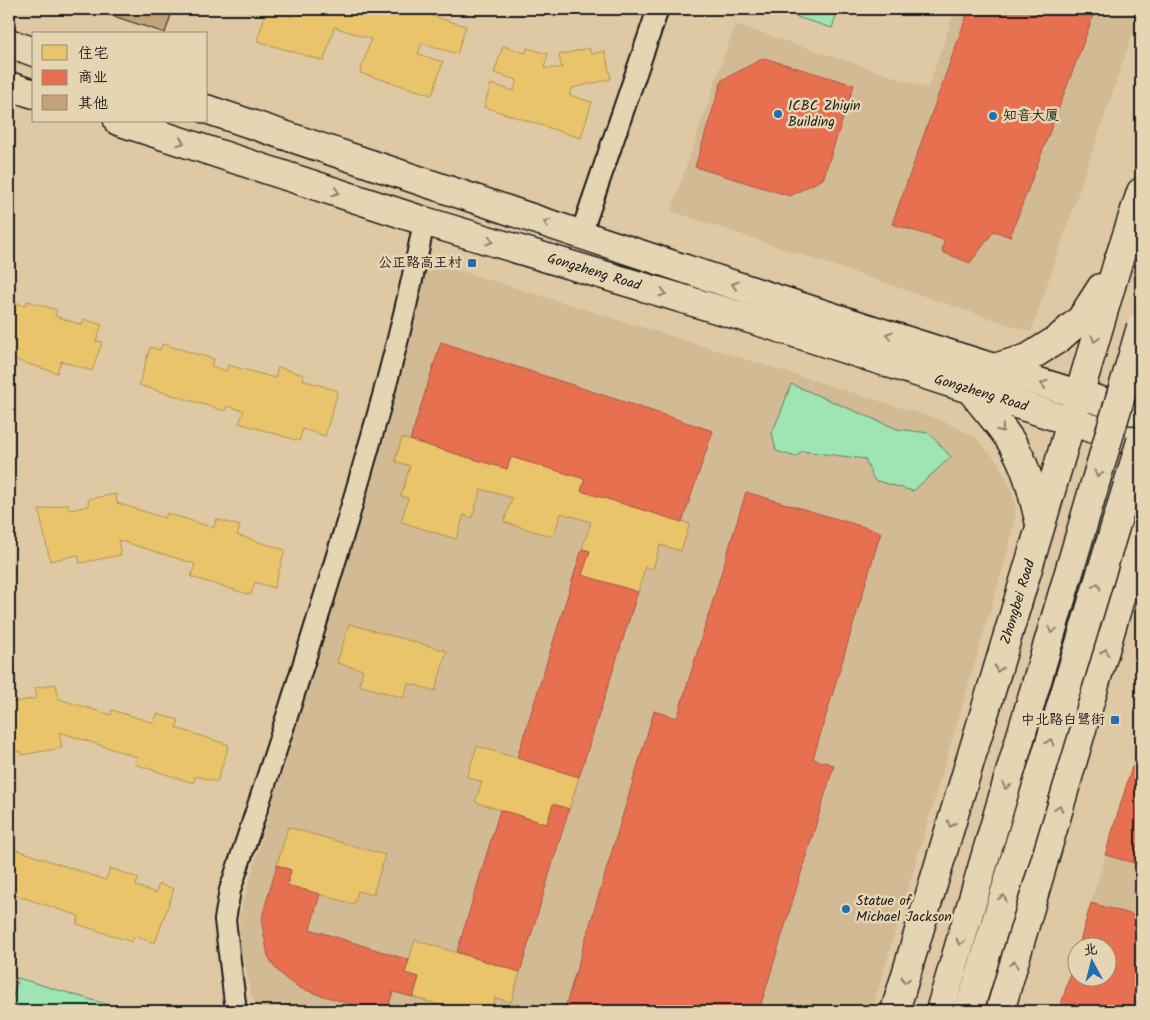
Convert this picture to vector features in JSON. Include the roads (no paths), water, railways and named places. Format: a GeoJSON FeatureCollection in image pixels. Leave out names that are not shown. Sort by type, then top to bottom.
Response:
{"type":"FeatureCollection","features":[{"type":"Feature","properties":{"kind":"main road"},"geometry":{"type":"LineString","coordinates":[[9,43],[32,51]]}},
{"type":"Feature","properties":{"kind":"main road"},"geometry":{"type":"LineString","coordinates":[[9,86],[32,93]]}},
{"type":"Feature","properties":{"kind":"main road","name":"Gongzheng Road"},"geometry":{"type":"LineString","coordinates":[[208,110],[581,234],[994,368],[1141,413]]}},
{"type":"Feature","properties":{"kind":"main road","name":"Gongzheng Road"},"geometry":{"type":"LineString","coordinates":[[121,122],[424,221],[770,325],[971,390],[1141,442]]}},
{"type":"Feature","properties":{"kind":"main road","name":"Zhongbei Road"},"geometry":{"type":"LineString","coordinates":[[895,1011],[1118,262],[1141,192]]}},
{"type":"Feature","properties":{"kind":"main road"},"geometry":{"type":"LineString","coordinates":[[994,368],[1028,358],[1058,339],[1081,319],[1118,262]]}},
{"type":"Feature","properties":{"kind":"main road"},"geometry":{"type":"LineString","coordinates":[[940,1011],[1141,327]]}},
{"type":"Feature","properties":{"kind":"main road"},"geometry":{"type":"LineString","coordinates":[[971,390],[1012,443],[1022,461],[1030,483],[1040,528]]}},
{"type":"Feature","properties":{"kind":"main road"},"geometry":{"type":"LineString","coordinates":[[969,1011],[1141,442]]}},
{"type":"Feature","properties":{"kind":"main road"},"geometry":{"type":"LineString","coordinates":[[1000,1011],[1134,568],[1141,526]]}},
{"type":"Feature","properties":{"kind":"street"},"geometry":{"type":"LineString","coordinates":[[581,234],[658,9]]}},
{"type":"Feature","properties":{"kind":"street"},"geometry":{"type":"LineString","coordinates":[[236,1011],[225,920],[230,890],[277,750],[377,422],[409,298],[424,221]]}},
{"type":"Feature","properties":{"kind":"place","name":"ICBC Zhiyin Building"},"geometry":{"type":"Point","coordinates":[778,114]}},
{"type":"Feature","properties":{"kind":"place","name":"知音大厦"},"geometry":{"type":"Point","coordinates":[993,116]}},
{"type":"Feature","properties":{"kind":"place","name":"公正路高王村"},"geometry":{"type":"Point","coordinates":[472,263]}},
{"type":"Feature","properties":{"kind":"place","name":"中北路白鹭街"},"geometry":{"type":"Point","coordinates":[1115,720]}},
{"type":"Feature","properties":{"kind":"place","name":"Statue of Michael Jackson"},"geometry":{"type":"Point","coordinates":[846,909]}}]}
